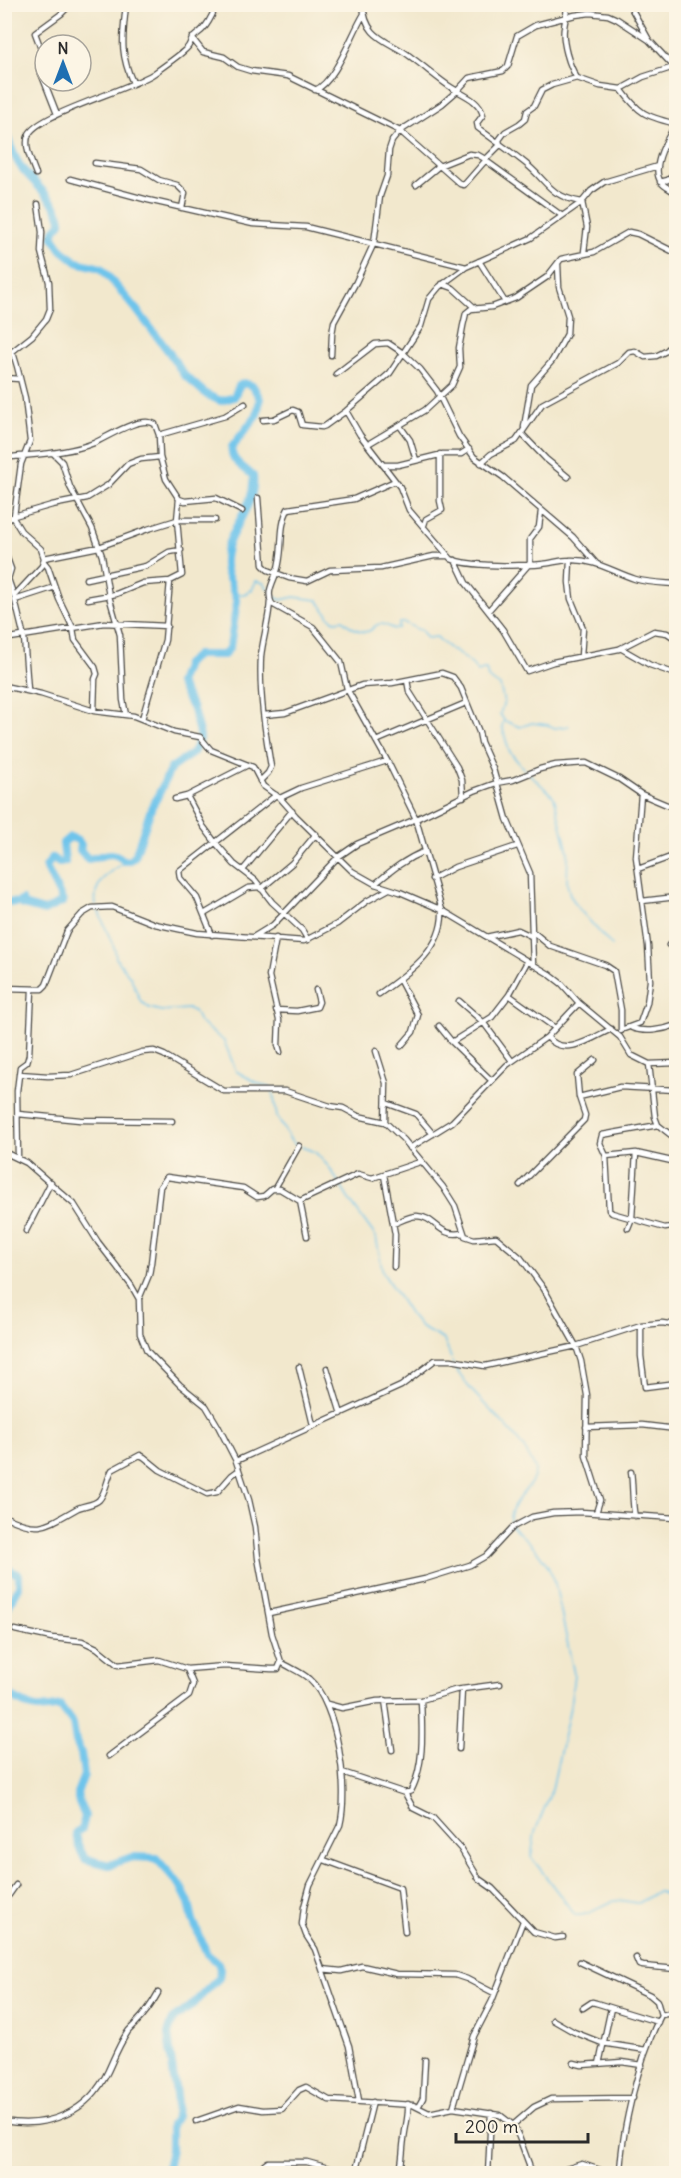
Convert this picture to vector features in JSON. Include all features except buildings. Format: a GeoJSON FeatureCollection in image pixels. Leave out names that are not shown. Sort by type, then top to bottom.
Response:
{"type":"FeatureCollection","features":[{"type":"Feature","properties":{"kind":"street"},"geometry":{"type":"LineString","coordinates":[[57,114],[39,69],[41,49],[34,33],[61,15],[71,4]]}},
{"type":"Feature","properties":{"kind":"street"},"geometry":{"type":"LineString","coordinates":[[126,4],[122,49],[124,62],[133,83]]}},
{"type":"Feature","properties":{"kind":"street"},"geometry":{"type":"LineString","coordinates":[[36,174],[30,159],[27,138],[33,127],[57,114],[152,75],[185,50],[192,38],[203,30],[217,4]]}},
{"type":"Feature","properties":{"kind":"street"},"geometry":{"type":"LineString","coordinates":[[363,4],[364,15],[381,40],[413,58],[424,68],[478,104],[483,115],[477,126],[527,164],[556,194],[569,200],[582,202]]}},
{"type":"Feature","properties":{"kind":"street"},"geometry":{"type":"LineString","coordinates":[[566,4],[568,17],[564,28],[565,41],[571,67],[577,78]]}},
{"type":"Feature","properties":{"kind":"street"},"geometry":{"type":"LineString","coordinates":[[629,4],[649,40]]}},
{"type":"Feature","properties":{"kind":"street"},"geometry":{"type":"LineString","coordinates":[[192,38],[202,52],[224,57],[234,65],[251,71],[288,76],[400,131],[462,185],[468,182],[500,144],[499,140],[502,135],[525,119],[527,111],[534,106],[542,90],[577,78],[600,87],[621,89],[643,77],[675,68],[649,40],[628,25],[608,15],[590,13],[568,17],[536,25],[522,32],[513,43],[508,66],[503,71],[469,78],[442,104],[400,131],[392,141],[389,150],[387,176],[380,196],[374,243],[334,322],[331,355]]}},
{"type":"Feature","properties":{"kind":"street"},"geometry":{"type":"LineString","coordinates":[[315,90],[322,87],[337,66],[364,15]]}},
{"type":"Feature","properties":{"kind":"street"},"geometry":{"type":"LineString","coordinates":[[621,89],[631,104],[641,113],[676,124],[664,147],[657,174],[660,182],[676,193]]}},
{"type":"Feature","properties":{"kind":"street"},"geometry":{"type":"LineString","coordinates":[[416,185],[439,166],[469,154],[478,154],[561,215]]}},
{"type":"Feature","properties":{"kind":"street"},"geometry":{"type":"LineString","coordinates":[[95,163],[141,169],[159,180],[174,183],[185,193],[182,208]]}},
{"type":"Feature","properties":{"kind":"street"},"geometry":{"type":"LineString","coordinates":[[263,420],[274,419],[293,410],[298,412],[301,424],[322,427],[346,411],[390,373],[421,326],[429,299],[442,284],[466,267],[531,238],[582,202],[591,191],[604,182],[658,166]]}},
{"type":"Feature","properties":{"kind":"street"},"geometry":{"type":"LineString","coordinates":[[660,182],[668,180],[676,173]]}},
{"type":"Feature","properties":{"kind":"street"},"geometry":{"type":"LineString","coordinates":[[70,179],[253,224],[306,227],[466,267]]}},
{"type":"Feature","properties":{"kind":"street"},"geometry":{"type":"LineString","coordinates":[[582,202],[587,227],[584,252]]}},
{"type":"Feature","properties":{"kind":"street"},"geometry":{"type":"LineString","coordinates":[[4,358],[40,327],[50,309],[49,282],[41,252],[42,232],[38,204]]}},
{"type":"Feature","properties":{"kind":"street"},"geometry":{"type":"LineString","coordinates":[[368,444],[425,410],[452,385],[458,372],[460,338],[468,311],[475,308],[488,308],[516,298],[547,277],[557,261],[584,252],[594,252],[628,233],[634,232],[676,254]]}},
{"type":"Feature","properties":{"kind":"street"},"geometry":{"type":"LineString","coordinates":[[479,261],[505,302]]}},
{"type":"Feature","properties":{"kind":"street"},"geometry":{"type":"LineString","coordinates":[[523,433],[531,385],[552,361],[567,334],[568,316],[559,287],[557,261]]}},
{"type":"Feature","properties":{"kind":"street"},"geometry":{"type":"LineString","coordinates":[[442,284],[453,288],[475,308]]}},
{"type":"Feature","properties":{"kind":"street"},"geometry":{"type":"LineString","coordinates":[[481,463],[491,454],[509,446],[523,433],[542,404],[618,363],[627,353],[635,351],[645,357],[656,356],[666,351],[676,341]]}},
{"type":"Feature","properties":{"kind":"street"},"geometry":{"type":"LineString","coordinates":[[336,374],[375,344],[388,343],[403,353],[420,369],[440,397],[459,436],[481,463],[503,477],[573,537],[596,563]]}},
{"type":"Feature","properties":{"kind":"street"},"geometry":{"type":"LineString","coordinates":[[4,345],[12,353],[20,379],[30,441],[21,464],[13,517],[21,531],[41,549],[68,620],[74,628],[75,640],[92,661],[97,674],[94,711]]}},
{"type":"Feature","properties":{"kind":"street"},"geometry":{"type":"LineString","coordinates":[[4,378],[20,379]]}},
{"type":"Feature","properties":{"kind":"street"},"geometry":{"type":"LineString","coordinates":[[159,435],[225,416],[245,404]]}},
{"type":"Feature","properties":{"kind":"street"},"geometry":{"type":"LineString","coordinates":[[346,411],[403,493],[405,504],[448,556],[455,560],[503,565],[528,565],[570,560],[596,563],[636,579],[676,584]]}},
{"type":"Feature","properties":{"kind":"street"},"geometry":{"type":"LineString","coordinates":[[4,458],[53,453],[94,443],[143,421],[153,422],[159,435],[160,457],[168,484],[179,499],[185,501],[216,498],[242,511]]}},
{"type":"Feature","properties":{"kind":"street"},"geometry":{"type":"LineString","coordinates":[[400,426],[410,440],[416,460]]}},
{"type":"Feature","properties":{"kind":"street"},"geometry":{"type":"LineString","coordinates":[[523,433],[546,459],[568,477]]}},
{"type":"Feature","properties":{"kind":"street"},"geometry":{"type":"LineString","coordinates":[[383,465],[398,465],[440,454],[460,454],[469,449]]}},
{"type":"Feature","properties":{"kind":"street"},"geometry":{"type":"LineString","coordinates":[[53,453],[62,462],[99,547],[121,644],[123,700],[126,715]]}},
{"type":"Feature","properties":{"kind":"street"},"geometry":{"type":"LineString","coordinates":[[424,525],[426,519],[442,510],[440,454]]}},
{"type":"Feature","properties":{"kind":"street"},"geometry":{"type":"LineString","coordinates":[[4,521],[52,505],[78,501],[93,495],[108,485],[128,464],[141,459],[160,457]]}},
{"type":"Feature","properties":{"kind":"street"},"geometry":{"type":"LineString","coordinates":[[260,781],[271,767],[264,715],[261,654],[270,601],[269,592],[277,573],[284,521],[288,509],[354,499],[395,481]]}},
{"type":"Feature","properties":{"kind":"street"},"geometry":{"type":"LineString","coordinates":[[258,498],[263,565],[293,580],[307,581],[330,570],[381,568],[434,556],[448,556]]}},
{"type":"Feature","properties":{"kind":"street"},"geometry":{"type":"LineString","coordinates":[[88,599],[109,596],[143,583],[170,580],[182,575],[177,520],[179,499]]}},
{"type":"Feature","properties":{"kind":"street"},"geometry":{"type":"LineString","coordinates":[[488,611],[528,565],[530,539],[539,527],[542,511]]}},
{"type":"Feature","properties":{"kind":"street"},"geometry":{"type":"LineString","coordinates":[[14,598],[44,560],[99,547],[177,520],[215,520]]}},
{"type":"Feature","properties":{"kind":"street"},"geometry":{"type":"LineString","coordinates":[[4,550],[11,569],[8,579],[24,637],[28,690]]}},
{"type":"Feature","properties":{"kind":"street"},"geometry":{"type":"LineString","coordinates":[[86,579],[146,566],[169,552],[181,550]]}},
{"type":"Feature","properties":{"kind":"street"},"geometry":{"type":"LineString","coordinates":[[455,560],[465,583],[504,630],[525,670],[619,649],[654,631],[667,633],[676,639]]}},
{"type":"Feature","properties":{"kind":"street"},"geometry":{"type":"LineString","coordinates":[[570,560],[571,599],[583,628],[581,656]]}},
{"type":"Feature","properties":{"kind":"street"},"geometry":{"type":"LineString","coordinates":[[142,719],[160,661],[167,626],[170,580]]}},
{"type":"Feature","properties":{"kind":"street"},"geometry":{"type":"LineString","coordinates":[[14,598],[55,587]]}},
{"type":"Feature","properties":{"kind":"street"},"geometry":{"type":"LineString","coordinates":[[270,601],[319,632],[341,662],[347,689],[416,819],[442,910],[441,924],[428,953],[415,968],[379,994]]}},
{"type":"Feature","properties":{"kind":"street"},"geometry":{"type":"LineString","coordinates":[[4,639],[116,622],[167,626]]}},
{"type":"Feature","properties":{"kind":"street"},"geometry":{"type":"LineString","coordinates":[[619,649],[630,652],[659,669],[676,674]]}},
{"type":"Feature","properties":{"kind":"street"},"geometry":{"type":"LineString","coordinates":[[264,715],[285,713],[347,689],[441,673],[448,674],[457,682],[493,769],[517,846],[530,873],[533,965]]}},
{"type":"Feature","properties":{"kind":"street"},"geometry":{"type":"LineString","coordinates":[[407,680],[409,691],[456,767],[462,780],[462,797]]}},
{"type":"Feature","properties":{"kind":"street"},"geometry":{"type":"LineString","coordinates":[[4,686],[28,690],[94,711],[142,719],[174,732],[200,737],[211,750],[248,765],[256,771],[266,790],[278,796],[352,871],[375,884],[442,910],[562,984],[579,1004],[620,1037],[632,1055],[649,1064],[676,1063]]}},
{"type":"Feature","properties":{"kind":"street"},"geometry":{"type":"LineString","coordinates":[[376,741],[466,703]]}},
{"type":"Feature","properties":{"kind":"street"},"geometry":{"type":"LineString","coordinates":[[212,935],[194,892],[178,874],[179,871],[278,796],[387,761]]}},
{"type":"Feature","properties":{"kind":"street"},"geometry":{"type":"LineString","coordinates":[[255,936],[273,925],[338,857],[357,844],[496,783],[513,780],[540,769],[581,762],[590,764],[641,794],[676,807]]}},
{"type":"Feature","properties":{"kind":"street"},"geometry":{"type":"LineString","coordinates":[[175,799],[187,796],[248,765]]}},
{"type":"Feature","properties":{"kind":"street"},"geometry":{"type":"LineString","coordinates":[[621,1030],[632,1028],[640,1023],[650,993],[648,946],[636,857],[641,794]]}},
{"type":"Feature","properties":{"kind":"street"},"geometry":{"type":"LineString","coordinates":[[187,796],[203,826],[215,842],[283,914],[302,930],[308,940]]}},
{"type":"Feature","properties":{"kind":"street"},"geometry":{"type":"LineString","coordinates":[[243,870],[292,811]]}},
{"type":"Feature","properties":{"kind":"street"},"geometry":{"type":"LineString","coordinates":[[204,914],[248,888],[260,888],[292,863],[316,834]]}},
{"type":"Feature","properties":{"kind":"street"},"geometry":{"type":"LineString","coordinates":[[432,879],[455,867],[494,856],[517,846]]}},
{"type":"Feature","properties":{"kind":"street"},"geometry":{"type":"LineString","coordinates":[[375,884],[408,858],[425,851]]}},
{"type":"Feature","properties":{"kind":"street"},"geometry":{"type":"LineString","coordinates":[[638,869],[676,855]]}},
{"type":"Feature","properties":{"kind":"street"},"geometry":{"type":"LineString","coordinates":[[4,988],[42,989],[46,985],[67,931],[82,914],[92,908],[112,907],[155,924],[212,935],[255,936],[298,942],[308,940],[337,924],[389,889]]}},
{"type":"Feature","properties":{"kind":"street"},"geometry":{"type":"LineString","coordinates":[[642,900],[676,897]]}},
{"type":"Feature","properties":{"kind":"street"},"geometry":{"type":"LineString","coordinates":[[486,937],[518,930],[531,933],[550,946],[605,965],[614,971],[621,1010],[620,1037]]}},
{"type":"Feature","properties":{"kind":"street"},"geometry":{"type":"LineString","coordinates":[[276,938],[269,976],[279,1020],[280,1052]]}},
{"type":"Feature","properties":{"kind":"street"},"geometry":{"type":"LineString","coordinates":[[669,945],[676,950]]}},
{"type":"Feature","properties":{"kind":"street"},"geometry":{"type":"LineString","coordinates":[[452,1042],[492,1017],[509,994],[527,962]]}},
{"type":"Feature","properties":{"kind":"street"},"geometry":{"type":"LineString","coordinates":[[399,980],[418,1015],[413,1032],[401,1046]]}},
{"type":"Feature","properties":{"kind":"street"},"geometry":{"type":"LineString","coordinates":[[18,1158],[19,1074],[20,1067],[27,1062],[29,1055],[32,990]]}},
{"type":"Feature","properties":{"kind":"street"},"geometry":{"type":"LineString","coordinates":[[276,1010],[297,1011],[317,1007],[319,1002],[316,990]]}},
{"type":"Feature","properties":{"kind":"street"},"geometry":{"type":"LineString","coordinates":[[509,994],[555,1028]]}},
{"type":"Feature","properties":{"kind":"street"},"geometry":{"type":"LineString","coordinates":[[459,1001],[483,1022],[512,1061]]}},
{"type":"Feature","properties":{"kind":"street"},"geometry":{"type":"LineString","coordinates":[[410,1148],[452,1122],[491,1080],[512,1061],[547,1038],[579,1004]]}},
{"type":"Feature","properties":{"kind":"street"},"geometry":{"type":"LineString","coordinates":[[632,1028],[654,1030],[676,1024]]}},
{"type":"Feature","properties":{"kind":"street"},"geometry":{"type":"LineString","coordinates":[[440,1026],[452,1042],[491,1080]]}},
{"type":"Feature","properties":{"kind":"street"},"geometry":{"type":"LineString","coordinates":[[547,1038],[555,1045],[566,1047],[585,1042],[611,1029]]}},
{"type":"Feature","properties":{"kind":"street"},"geometry":{"type":"LineString","coordinates":[[376,1050],[386,1083],[385,1122]]}},
{"type":"Feature","properties":{"kind":"street"},"geometry":{"type":"LineString","coordinates":[[19,1074],[48,1077],[71,1075],[142,1052],[154,1051],[191,1070],[224,1091],[285,1091],[343,1108],[358,1116],[385,1122],[410,1148],[451,1199],[462,1233]]}},
{"type":"Feature","properties":{"kind":"street"},"geometry":{"type":"LineString","coordinates":[[520,1185],[584,1119],[577,1076],[596,1060]]}},
{"type":"Feature","properties":{"kind":"street"},"geometry":{"type":"LineString","coordinates":[[649,1064],[658,1125],[676,1139]]}},
{"type":"Feature","properties":{"kind":"street"},"geometry":{"type":"LineString","coordinates":[[579,1097],[620,1087],[676,1090]]}},
{"type":"Feature","properties":{"kind":"street"},"geometry":{"type":"LineString","coordinates":[[386,1103],[416,1114],[433,1134]]}},
{"type":"Feature","properties":{"kind":"street"},"geometry":{"type":"LineString","coordinates":[[18,1114],[80,1120],[172,1121]]}},
{"type":"Feature","properties":{"kind":"street"},"geometry":{"type":"LineString","coordinates":[[658,1125],[602,1135],[600,1143],[606,1156],[610,1212],[665,1228],[676,1224]]}},
{"type":"Feature","properties":{"kind":"street"},"geometry":{"type":"LineString","coordinates":[[299,1146],[275,1188],[264,1196],[257,1197],[243,1188],[167,1177],[160,1188],[150,1269],[139,1299],[140,1334],[147,1352],[206,1406],[236,1461],[255,1527],[258,1558],[272,1634],[281,1662],[309,1679],[327,1704],[342,1772],[342,1817],[324,1860],[310,1885],[302,1924],[315,1949],[349,2046],[359,2101]]}},
{"type":"Feature","properties":{"kind":"street"},"geometry":{"type":"LineString","coordinates":[[4,1152],[18,1158],[51,1182],[74,1204],[139,1299]]}},
{"type":"Feature","properties":{"kind":"street"},"geometry":{"type":"LineString","coordinates":[[606,1156],[636,1154],[676,1162]]}},
{"type":"Feature","properties":{"kind":"street"},"geometry":{"type":"LineString","coordinates":[[628,1228],[632,1218],[636,1154]]}},
{"type":"Feature","properties":{"kind":"street"},"geometry":{"type":"LineString","coordinates":[[300,1201],[358,1174],[369,1178],[384,1175],[420,1161]]}},
{"type":"Feature","properties":{"kind":"street"},"geometry":{"type":"LineString","coordinates":[[384,1175],[395,1241],[394,1267]]}},
{"type":"Feature","properties":{"kind":"street"},"geometry":{"type":"LineString","coordinates":[[26,1230],[51,1182]]}},
{"type":"Feature","properties":{"kind":"street"},"geometry":{"type":"LineString","coordinates":[[275,1188],[300,1201]]}},
{"type":"Feature","properties":{"kind":"street"},"geometry":{"type":"LineString","coordinates":[[300,1201],[307,1236]]}},
{"type":"Feature","properties":{"kind":"street"},"geometry":{"type":"LineString","coordinates":[[393,1224],[411,1217],[421,1217],[448,1233],[462,1233],[469,1238],[496,1237],[521,1258],[544,1289],[576,1346],[581,1361],[587,1395],[586,1456],[600,1502],[596,1513]]}},
{"type":"Feature","properties":{"kind":"street"},"geometry":{"type":"LineString","coordinates":[[236,1461],[401,1386],[435,1360],[451,1360],[485,1366],[576,1346],[641,1324],[676,1325]]}},
{"type":"Feature","properties":{"kind":"street"},"geometry":{"type":"LineString","coordinates":[[641,1324],[641,1356],[645,1387],[676,1383]]}},
{"type":"Feature","properties":{"kind":"street"},"geometry":{"type":"LineString","coordinates":[[299,1367],[313,1425]]}},
{"type":"Feature","properties":{"kind":"street"},"geometry":{"type":"LineString","coordinates":[[327,1368],[340,1414]]}},
{"type":"Feature","properties":{"kind":"street"},"geometry":{"type":"LineString","coordinates":[[586,1427],[642,1425],[676,1429]]}},
{"type":"Feature","properties":{"kind":"street"},"geometry":{"type":"LineString","coordinates":[[4,1516],[21,1524],[35,1527],[60,1519],[84,1506],[95,1503],[102,1495],[112,1470],[136,1456],[144,1457],[160,1470],[207,1494],[217,1492],[239,1470]]}},
{"type":"Feature","properties":{"kind":"street"},"geometry":{"type":"LineString","coordinates":[[632,1472],[633,1509],[636,1516]]}},
{"type":"Feature","properties":{"kind":"street"},"geometry":{"type":"LineString","coordinates":[[269,1613],[426,1579],[470,1565],[486,1556],[513,1527],[531,1517],[553,1513],[675,1516]]}},
{"type":"Feature","properties":{"kind":"street"},"geometry":{"type":"LineString","coordinates":[[15,1630],[52,1638],[82,1641],[97,1648],[118,1665],[159,1660],[187,1669],[225,1666],[278,1669],[281,1662]]}},
{"type":"Feature","properties":{"kind":"street"},"geometry":{"type":"LineString","coordinates":[[109,1756],[189,1696],[193,1691],[193,1684],[187,1669]]}},
{"type":"Feature","properties":{"kind":"street"},"geometry":{"type":"LineString","coordinates":[[327,1704],[342,1708],[385,1700],[421,1700],[448,1691],[500,1684]]}},
{"type":"Feature","properties":{"kind":"street"},"geometry":{"type":"LineString","coordinates":[[459,1749],[462,1689]]}},
{"type":"Feature","properties":{"kind":"street"},"geometry":{"type":"LineString","coordinates":[[385,1700],[392,1750]]}},
{"type":"Feature","properties":{"kind":"street"},"geometry":{"type":"LineString","coordinates":[[342,1772],[405,1793],[411,1791],[416,1780],[422,1739],[421,1700]]}},
{"type":"Feature","properties":{"kind":"street"},"geometry":{"type":"LineString","coordinates":[[405,1793],[413,1808],[433,1818],[447,1832],[468,1857],[479,1879],[492,1888],[523,1921],[538,1933],[555,1938],[563,1937]]}},
{"type":"Feature","properties":{"kind":"street"},"geometry":{"type":"LineString","coordinates":[[324,1860],[400,1888],[405,1932]]}},
{"type":"Feature","properties":{"kind":"street"},"geometry":{"type":"LineString","coordinates":[[4,1897],[9,1895],[16,1885]]}},
{"type":"Feature","properties":{"kind":"street"},"geometry":{"type":"LineString","coordinates":[[453,2108],[474,2036],[495,1993],[523,1921]]}},
{"type":"Feature","properties":{"kind":"street"},"geometry":{"type":"LineString","coordinates":[[636,1959],[639,1965],[643,1966],[676,1969]]}},
{"type":"Feature","properties":{"kind":"street"},"geometry":{"type":"LineString","coordinates":[[550,2174],[582,2164],[603,2171],[620,2173],[625,2133],[633,2098],[646,2050],[661,2015],[657,2001],[650,1995],[580,1962]]}},
{"type":"Feature","properties":{"kind":"street"},"geometry":{"type":"LineString","coordinates":[[322,1969],[341,1971],[362,1966],[398,1974],[454,1975],[495,1993]]}},
{"type":"Feature","properties":{"kind":"street"},"geometry":{"type":"LineString","coordinates":[[4,2121],[30,2123],[54,2120],[70,2114],[88,2101],[108,2072],[128,2031],[151,2005],[158,1993]]}},
{"type":"Feature","properties":{"kind":"street"},"geometry":{"type":"LineString","coordinates":[[584,2008],[592,2002],[657,2022]]}},
{"type":"Feature","properties":{"kind":"street"},"geometry":{"type":"LineString","coordinates":[[599,2064],[611,2008]]}},
{"type":"Feature","properties":{"kind":"street"},"geometry":{"type":"LineString","coordinates":[[661,2015],[676,2012]]}},
{"type":"Feature","properties":{"kind":"street"},"geometry":{"type":"LineString","coordinates":[[554,2020],[602,2043],[646,2050]]}},
{"type":"Feature","properties":{"kind":"street"},"geometry":{"type":"LineString","coordinates":[[418,2107],[423,2098],[425,2060]]}},
{"type":"Feature","properties":{"kind":"street"},"geometry":{"type":"LineString","coordinates":[[574,2063],[582,2065],[622,2062],[642,2065]]}},
{"type":"Feature","properties":{"kind":"street"},"geometry":{"type":"LineString","coordinates":[[196,2121],[239,2106],[263,2110],[282,2109],[299,2090],[306,2087],[329,2100],[408,2104],[429,2113],[453,2108],[491,2113],[500,2115],[513,2125],[525,2151],[530,2174]]}},
{"type":"Feature","properties":{"kind":"street"},"geometry":{"type":"LineString","coordinates":[[513,2125],[534,2107],[551,2099],[633,2098]]}},
{"type":"Feature","properties":{"kind":"street"},"geometry":{"type":"LineString","coordinates":[[355,2174],[373,2102]]}},
{"type":"Feature","properties":{"kind":"street"},"geometry":{"type":"LineString","coordinates":[[399,2174],[403,2163],[404,2139],[409,2119],[408,2104]]}},
{"type":"Feature","properties":{"kind":"street"},"geometry":{"type":"LineString","coordinates":[[488,2174],[491,2113]]}},
{"type":"Feature","properties":{"kind":"street"},"geometry":{"type":"LineString","coordinates":[[262,2174],[268,2162],[285,2162],[307,2163],[350,2174]]}},
{"type":"Feature","properties":{"kind":"waterway"},"geometry":{"type":"LineString","coordinates":[[4,128],[18,163],[57,209],[61,223],[53,237],[62,250],[77,262],[101,268],[136,309],[184,375],[207,395],[221,401],[234,397],[239,386],[244,383],[253,386],[260,399],[257,415],[232,447],[235,460],[253,476],[253,488],[226,553],[226,570],[237,601],[230,647],[224,655],[197,655],[186,664],[179,683],[193,709],[200,737],[193,753],[171,768],[152,806],[135,856],[129,861],[124,861],[112,854],[88,859],[80,850],[81,845],[78,840],[70,837],[63,843],[65,862],[59,863],[52,858],[46,867],[63,902],[44,911],[23,905],[22,900],[18,903],[4,902]]}},
{"type":"Feature","properties":{"kind":"waterway"},"geometry":{"type":"LineString","coordinates":[[233,594],[244,594],[252,590],[256,581],[264,583],[268,589]]}},
{"type":"Feature","properties":{"kind":"waterway"},"geometry":{"type":"LineString","coordinates":[[272,596],[281,600],[294,597],[318,600],[330,618],[335,621],[343,620],[358,630],[366,632],[379,624],[394,629],[399,628],[399,623],[405,623],[421,630],[427,638],[437,637],[478,672],[486,669],[488,678],[500,686],[504,702],[500,714],[504,720],[502,726],[509,751],[523,768],[554,797],[568,852],[567,883],[570,895],[579,909],[612,946]]}},
{"type":"Feature","properties":{"kind":"waterway"},"geometry":{"type":"LineString","coordinates":[[505,721],[520,727],[532,723],[555,728],[569,726]]}},
{"type":"Feature","properties":{"kind":"waterway"},"geometry":{"type":"LineString","coordinates":[[96,905],[97,890],[104,878],[129,861]]}},
{"type":"Feature","properties":{"kind":"waterway"},"geometry":{"type":"LineString","coordinates":[[98,910],[115,950],[116,958],[131,978],[140,1000],[149,1008],[161,1011],[188,1009],[194,1011],[199,1022],[224,1041],[236,1071],[271,1088]]}},
{"type":"Feature","properties":{"kind":"waterway"},"geometry":{"type":"LineString","coordinates":[[273,1092],[277,1117],[291,1141],[297,1146]]}},
{"type":"Feature","properties":{"kind":"waterway"},"geometry":{"type":"LineString","coordinates":[[302,1147],[315,1152],[329,1167],[376,1237],[383,1273],[420,1327],[444,1340],[451,1358]]}},
{"type":"Feature","properties":{"kind":"waterway"},"geometry":{"type":"LineString","coordinates":[[452,1362],[471,1390],[518,1440],[535,1469],[531,1483],[513,1507],[510,1524],[535,1548],[554,1579],[574,1674],[570,1707],[552,1789],[535,1832],[531,1857],[575,1915],[586,1914],[615,1901],[639,1903],[658,1891],[676,1905]]}},
{"type":"Feature","properties":{"kind":"waterway"},"geometry":{"type":"LineString","coordinates":[[4,1566],[19,1575],[19,1587],[4,1614]]}},
{"type":"Feature","properties":{"kind":"waterway"},"geometry":{"type":"LineString","coordinates":[[4,1643],[7,1653],[4,1662]]}},
{"type":"Feature","properties":{"kind":"waterway"},"geometry":{"type":"LineString","coordinates":[[4,1681],[9,1695],[33,1707],[60,1706],[73,1724],[84,1775],[77,1793],[85,1816],[82,1829],[76,1832],[78,1845],[85,1859],[109,1865],[132,1857],[156,1858],[180,1885],[189,1903],[193,1920],[207,1954],[218,1963],[220,1969],[219,1978],[189,2008],[173,2019],[168,2034],[177,2103],[176,2116],[171,2125],[171,2149],[166,2174]]}}]}
